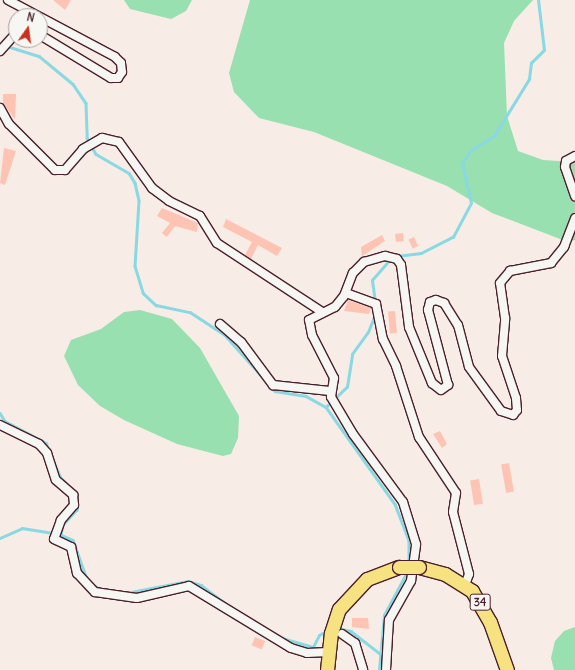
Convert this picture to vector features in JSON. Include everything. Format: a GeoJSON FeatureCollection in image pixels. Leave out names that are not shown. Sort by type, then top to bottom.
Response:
{"type":"FeatureCollection","features":[{"type":"Feature","properties":{"kind":"main road","name":"34"},"geometry":{"type":"LineString","coordinates":[[327,670],[328,652],[348,596],[367,578],[399,567],[419,567],[445,574],[465,585],[483,606],[507,670]]}},
{"type":"Feature","properties":{"kind":"street"},"geometry":{"type":"LineString","coordinates":[[9,0],[24,8]]}},
{"type":"Feature","properties":{"kind":"street"},"geometry":{"type":"LineString","coordinates":[[48,21],[115,57],[121,63],[122,72],[111,78],[48,40]]}},
{"type":"Feature","properties":{"kind":"street"},"geometry":{"type":"LineString","coordinates":[[0,108],[9,124],[55,170],[65,170],[91,143],[107,138],[119,142],[152,188],[169,201],[200,216],[217,243],[322,312]]}},
{"type":"Feature","properties":{"kind":"street"},"geometry":{"type":"LineString","coordinates":[[575,156],[566,161],[565,167],[575,196]]}},
{"type":"Feature","properties":{"kind":"street"},"geometry":{"type":"LineString","coordinates":[[386,670],[389,620],[411,581],[416,544],[404,502],[336,406],[330,394],[334,378],[308,323],[310,318],[335,307],[346,293],[357,268],[370,258],[385,256],[394,258],[401,266],[409,327],[432,383],[441,390],[448,385],[428,310],[430,302],[436,300],[444,303],[458,325],[469,367],[501,411],[513,416],[517,410],[516,398],[502,356],[505,318],[500,283],[510,270],[551,263],[564,247],[575,218]]}},
{"type":"Feature","properties":{"kind":"street"},"geometry":{"type":"LineString","coordinates":[[346,293],[374,302],[383,339],[396,366],[419,437],[456,493],[453,512],[469,574],[465,585]]}},
{"type":"Feature","properties":{"kind":"street"},"geometry":{"type":"LineString","coordinates":[[220,324],[240,342],[273,384],[330,394]]}},
{"type":"Feature","properties":{"kind":"street"},"geometry":{"type":"LineString","coordinates":[[0,425],[39,444],[47,453],[56,480],[73,495],[74,505],[61,520],[54,539],[72,547],[77,573],[95,592],[131,598],[189,586],[291,648],[307,653],[328,652]]}},
{"type":"Feature","properties":{"kind":"street"},"geometry":{"type":"LineString","coordinates":[[335,631],[356,643],[363,670]]}},
{"type":"Feature","properties":{"kind":"green space"},"geometry":{"type":"Polygon","coordinates":[[[124,0],[192,0],[186,11],[171,19],[130,9],[124,0]]]}},
{"type":"Feature","properties":{"kind":"green space"},"geometry":{"type":"Polygon","coordinates":[[[250,0],[533,0],[514,21],[504,43],[507,116],[518,151],[543,160],[575,162],[575,240],[568,242],[492,213],[447,186],[314,132],[259,118],[234,92],[229,73],[250,0]]]}},
{"type":"Feature","properties":{"kind":"green space"},"geometry":{"type":"Polygon","coordinates":[[[140,310],[172,319],[200,348],[239,416],[238,438],[231,454],[223,456],[177,444],[124,420],[100,406],[78,385],[64,356],[71,340],[101,329],[124,312],[140,310]]]}},
{"type":"Feature","properties":{"kind":"green space"},"geometry":{"type":"Polygon","coordinates":[[[575,627],[575,670],[554,670],[551,658],[555,641],[564,631],[575,627]]]}},
{"type":"Feature","properties":{"kind":"building"},"geometry":{"type":"Polygon","coordinates":[[[53,0],[71,0],[65,10],[53,0]]]}},
{"type":"Feature","properties":{"kind":"building"},"geometry":{"type":"Polygon","coordinates":[[[3,94],[16,94],[15,119],[3,104],[3,94]]]}},
{"type":"Feature","properties":{"kind":"building"},"geometry":{"type":"Polygon","coordinates":[[[4,148],[16,151],[5,185],[0,183],[4,148]]]}},
{"type":"Feature","properties":{"kind":"building"},"geometry":{"type":"Polygon","coordinates":[[[162,208],[198,223],[197,232],[175,226],[167,237],[162,233],[170,223],[157,216],[162,208]]]}},
{"type":"Feature","properties":{"kind":"building"},"geometry":{"type":"Polygon","coordinates":[[[226,219],[282,248],[277,256],[258,245],[251,259],[245,255],[252,242],[223,227],[226,219]]]}},
{"type":"Feature","properties":{"kind":"building"},"geometry":{"type":"Polygon","coordinates":[[[403,233],[404,241],[396,242],[395,234],[403,233]]]}},
{"type":"Feature","properties":{"kind":"building"},"geometry":{"type":"Polygon","coordinates":[[[382,235],[385,241],[362,256],[361,247],[382,235]]]}},
{"type":"Feature","properties":{"kind":"building"},"geometry":{"type":"Polygon","coordinates":[[[414,237],[418,246],[413,249],[409,239],[414,237]]]}},
{"type":"Feature","properties":{"kind":"building"},"geometry":{"type":"Polygon","coordinates":[[[348,300],[371,308],[369,314],[344,311],[348,300]]]}},
{"type":"Feature","properties":{"kind":"building"},"geometry":{"type":"Polygon","coordinates":[[[395,311],[397,333],[390,334],[388,312],[395,311]]]}},
{"type":"Feature","properties":{"kind":"building"},"geometry":{"type":"Polygon","coordinates":[[[440,431],[447,444],[442,448],[433,434],[440,431]]]}},
{"type":"Feature","properties":{"kind":"building"},"geometry":{"type":"Polygon","coordinates":[[[509,463],[514,492],[506,493],[501,464],[509,463]]]}},
{"type":"Feature","properties":{"kind":"building"},"geometry":{"type":"Polygon","coordinates":[[[479,479],[483,504],[474,505],[470,480],[479,479]]]}},
{"type":"Feature","properties":{"kind":"building"},"geometry":{"type":"Polygon","coordinates":[[[352,618],[368,618],[369,629],[352,627],[352,618]]]}},
{"type":"Feature","properties":{"kind":"building"},"geometry":{"type":"Polygon","coordinates":[[[255,637],[265,641],[262,649],[252,645],[255,637]]]}},
{"type":"Feature","properties":{"kind":"waterway"},"geometry":{"type":"LineString","coordinates":[[397,256],[421,253],[453,237],[471,203],[462,163],[471,150],[494,136],[529,79],[531,63],[544,50],[538,0]]}},
{"type":"Feature","properties":{"kind":"waterway"},"geometry":{"type":"LineString","coordinates":[[0,44],[39,56],[73,84],[86,103],[87,138],[96,154],[129,173],[135,183],[139,201],[135,266],[143,293],[156,305],[190,312],[225,335],[275,391],[306,396],[326,407],[395,504],[409,540],[409,564]]}},
{"type":"Feature","properties":{"kind":"waterway"},"geometry":{"type":"LineString","coordinates":[[375,302],[372,280],[390,259]]}},
{"type":"Feature","properties":{"kind":"waterway"},"geometry":{"type":"LineString","coordinates":[[326,407],[347,387],[352,354],[368,332],[375,315]]}},
{"type":"Feature","properties":{"kind":"waterway"},"geometry":{"type":"LineString","coordinates":[[0,413],[5,421],[46,443],[61,478],[77,494],[77,510],[63,525],[61,535],[73,540],[87,579]]}},
{"type":"Feature","properties":{"kind":"waterway"},"geometry":{"type":"LineString","coordinates":[[0,538],[22,528],[55,533]]}},
{"type":"Feature","properties":{"kind":"waterway"},"geometry":{"type":"LineString","coordinates":[[379,670],[384,615],[408,570]]}},
{"type":"Feature","properties":{"kind":"waterway"},"geometry":{"type":"LineString","coordinates":[[126,593],[188,581],[201,585],[228,605]]}},
{"type":"Feature","properties":{"kind":"waterway"},"geometry":{"type":"LineString","coordinates":[[93,585],[103,590]]}},
{"type":"Feature","properties":{"kind":"waterway"},"geometry":{"type":"LineString","coordinates":[[336,628],[351,631],[379,653]]}},
{"type":"Feature","properties":{"kind":"waterway"},"geometry":{"type":"LineString","coordinates":[[282,638],[313,647],[319,635],[328,630]]}}]}
